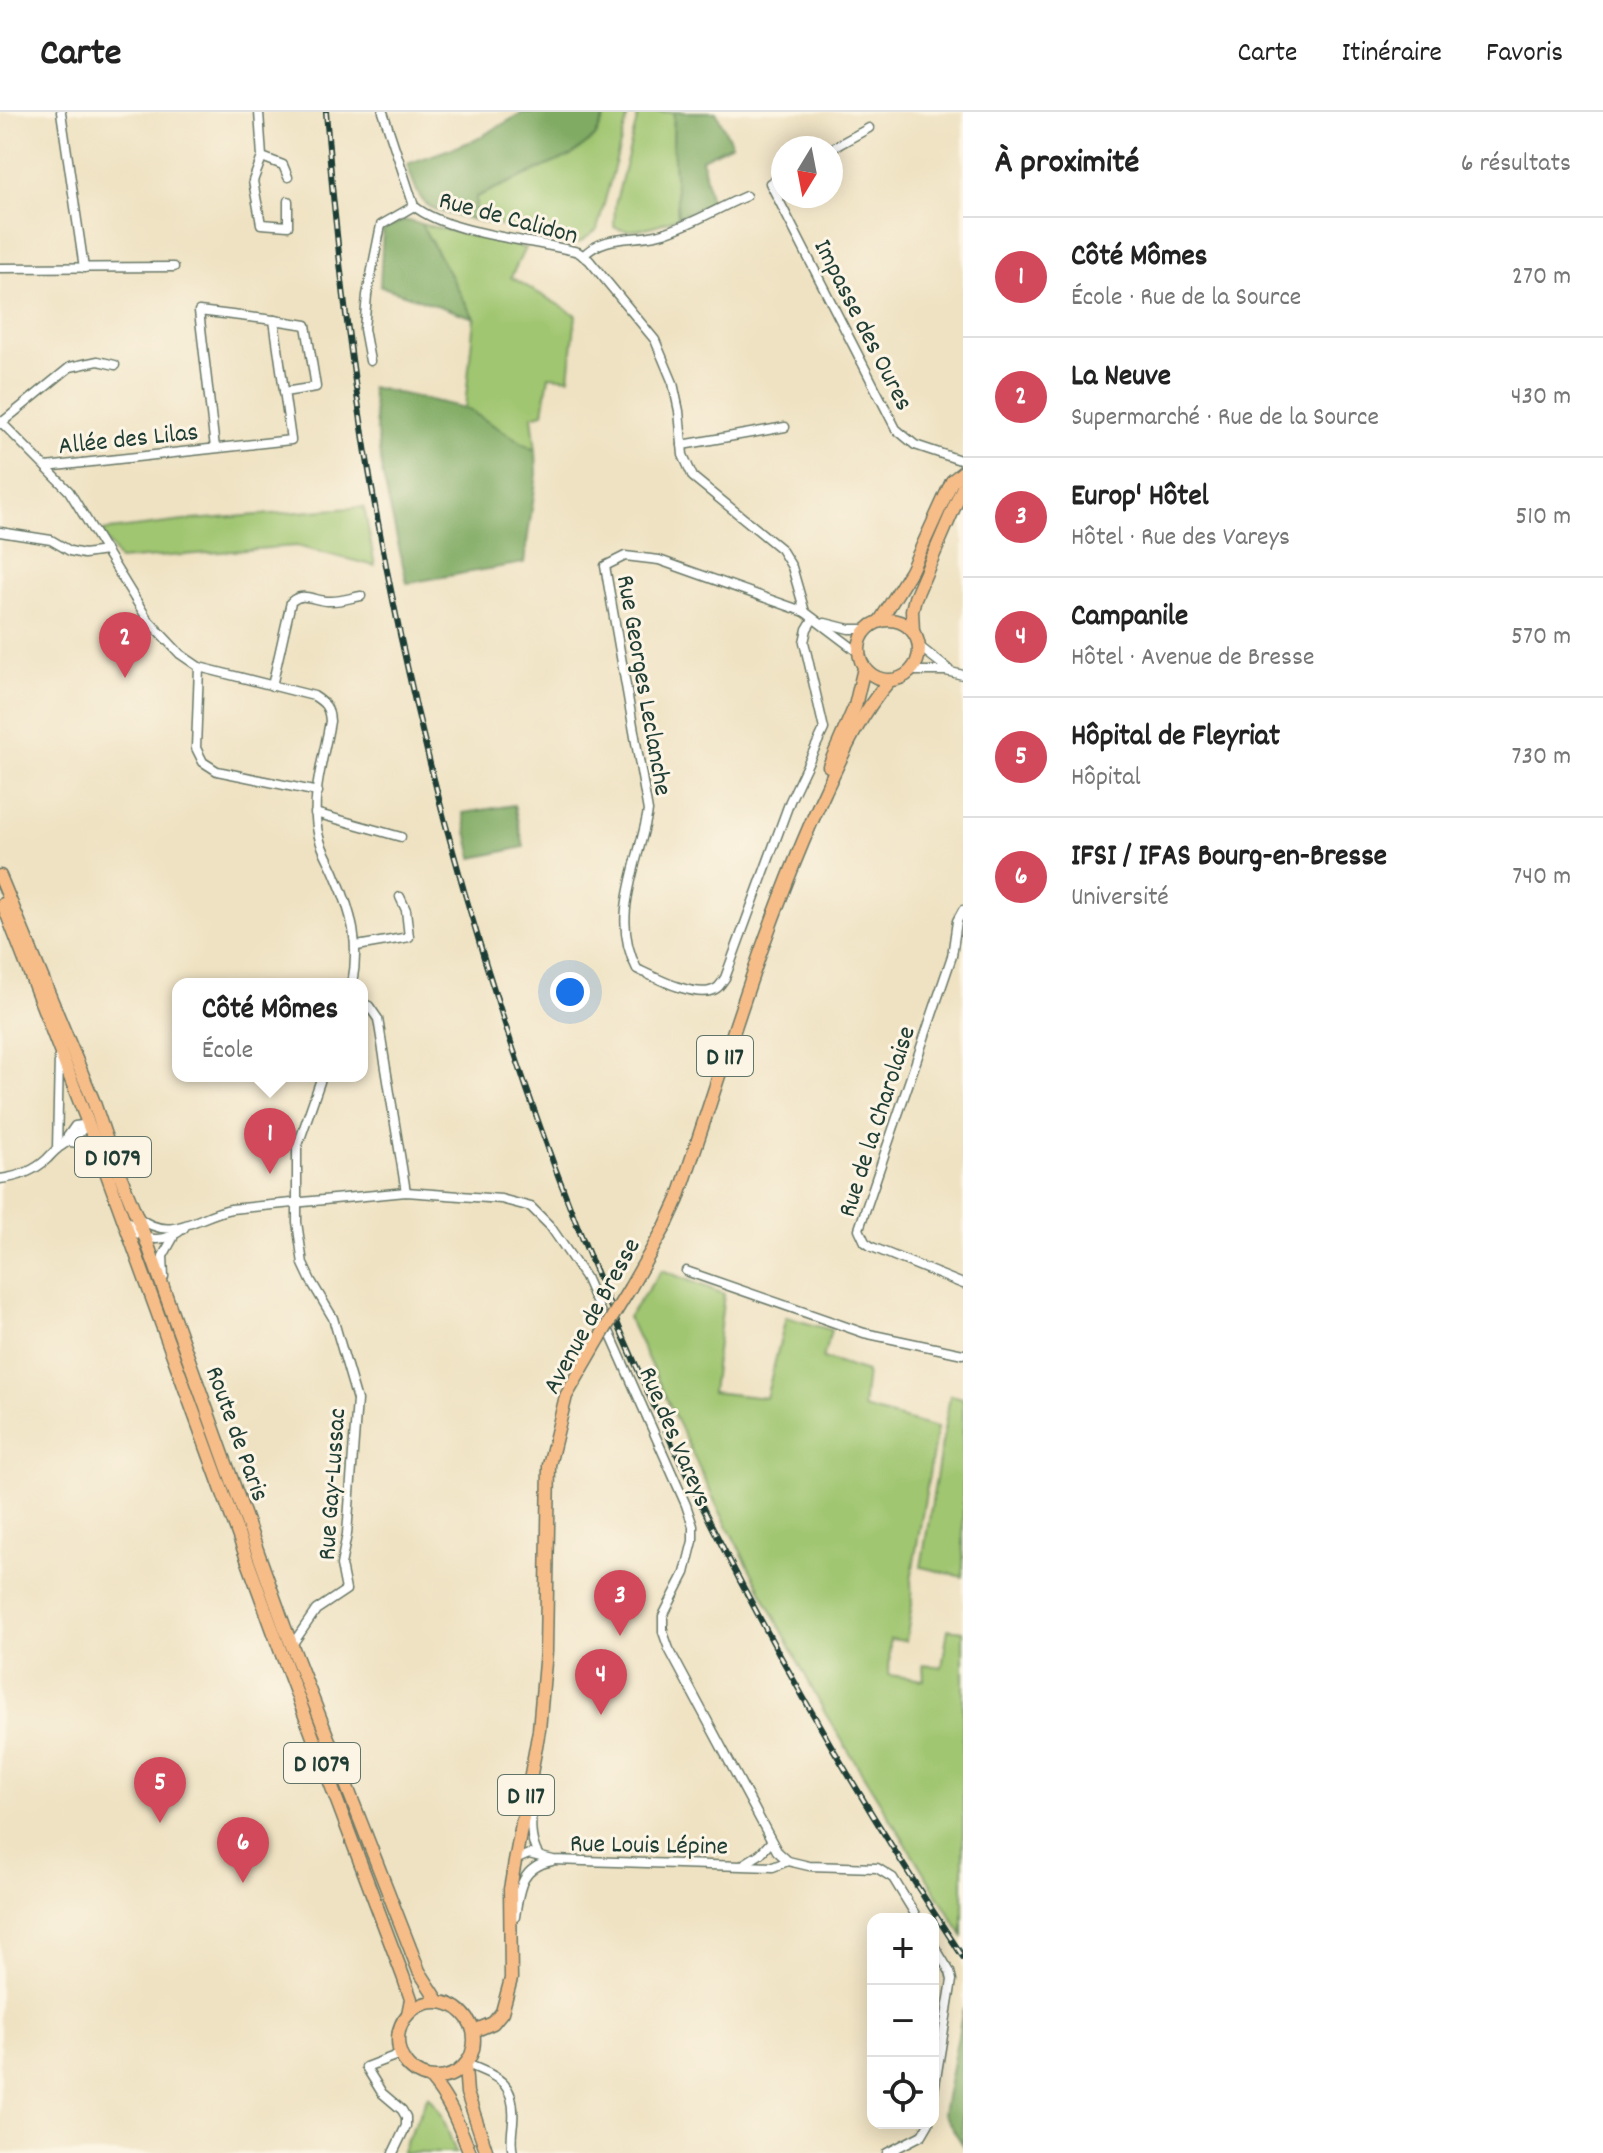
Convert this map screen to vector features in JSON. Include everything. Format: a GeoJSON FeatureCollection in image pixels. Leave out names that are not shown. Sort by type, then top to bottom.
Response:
{"type":"FeatureCollection","features":[{"type":"Feature","properties":{"kind":"main road"},"geometry":{"type":"LineString","coordinates":[[963,472],[952,481],[911,571],[880,621],[867,629],[859,644],[858,652],[864,668],[871,675],[889,681],[906,676],[920,655],[913,631],[915,598],[963,487]]}},
{"type":"Feature","properties":{"kind":"main road"},"geometry":{"type":"LineString","coordinates":[[880,621],[898,621],[913,631]]}},
{"type":"Feature","properties":{"kind":"main road","name":"Avenue de Bresse"},"geometry":{"type":"LineString","coordinates":[[812,819],[834,753],[855,706],[864,668]]}},
{"type":"Feature","properties":{"kind":"main road","name":"Avenue de Bresse"},"geometry":{"type":"LineString","coordinates":[[474,2031],[493,2023],[502,2012],[511,1979],[508,1902],[539,1730],[546,1651],[549,1465],[566,1396],[666,1225],[678,1199],[771,918],[848,741],[889,681]]}},
{"type":"Feature","properties":{"kind":"main road","name":"Route de Paris"},"geometry":{"type":"LineString","coordinates":[[0,876],[93,1100],[145,1237],[291,1646],[419,1971],[439,2002]]}},
{"type":"Feature","properties":{"kind":"main road","name":"Route de Paris"},"geometry":{"type":"LineString","coordinates":[[0,898],[105,1168],[279,1647],[403,1976],[411,1999],[408,2014]]}},
{"type":"Feature","properties":{"kind":"main road"},"geometry":{"type":"LineString","coordinates":[[431,2079],[455,2074],[466,2065],[474,2049],[474,2031],[465,2014],[439,2002],[417,2007],[408,2014],[399,2033],[400,2054],[412,2071],[431,2079],[444,2093],[470,2153]]}},
{"type":"Feature","properties":{"kind":"main road"},"geometry":{"type":"LineString","coordinates":[[466,2065],[467,2093],[487,2153]]}},
{"type":"Feature","properties":{"kind":"street"},"geometry":{"type":"LineString","coordinates":[[61,112],[84,268]]}},
{"type":"Feature","properties":{"kind":"street"},"geometry":{"type":"LineString","coordinates":[[259,112],[262,157],[253,181],[261,224],[288,226],[288,201]]}},
{"type":"Feature","properties":{"kind":"street","name":"Rue de Calidon"},"geometry":{"type":"LineString","coordinates":[[383,112],[414,206],[427,216],[558,247],[583,256],[642,321],[655,340],[673,383],[683,455],[693,477],[787,556],[805,612]]}},
{"type":"Feature","properties":{"kind":"street"},"geometry":{"type":"LineString","coordinates":[[843,142],[869,128]]}},
{"type":"Feature","properties":{"kind":"street"},"geometry":{"type":"LineString","coordinates":[[262,157],[283,165],[288,177]]}},
{"type":"Feature","properties":{"kind":"street"},"geometry":{"type":"LineString","coordinates":[[583,256],[602,242],[660,234],[746,196]]}},
{"type":"Feature","properties":{"kind":"street"},"geometry":{"type":"LineString","coordinates":[[370,361],[364,329],[367,295],[381,225],[414,206]]}},
{"type":"Feature","properties":{"kind":"street","name":"Impasse des Oures"},"geometry":{"type":"LineString","coordinates":[[783,208],[896,429],[915,445],[963,461]]}},
{"type":"Feature","properties":{"kind":"street"},"geometry":{"type":"LineString","coordinates":[[0,268],[174,267]]}},
{"type":"Feature","properties":{"kind":"street","name":"Allée des Lilas"},"geometry":{"type":"LineString","coordinates":[[215,448],[199,311],[306,325],[316,387],[284,392]]}},
{"type":"Feature","properties":{"kind":"street","name":"Allée des Lilas"},"geometry":{"type":"LineString","coordinates":[[46,467],[291,440],[274,320]]}},
{"type":"Feature","properties":{"kind":"street"},"geometry":{"type":"LineString","coordinates":[[115,365],[98,361],[70,367],[0,423],[69,491],[155,629],[180,654],[199,667],[314,696],[329,709],[330,721],[315,813],[322,848],[336,875],[354,927],[357,946],[353,978]]}},
{"type":"Feature","properties":{"kind":"street"},"geometry":{"type":"LineString","coordinates":[[682,445],[785,427]]}},
{"type":"Feature","properties":{"kind":"street"},"geometry":{"type":"LineString","coordinates":[[0,532],[51,540],[70,551],[84,554],[106,551]]}},
{"type":"Feature","properties":{"kind":"street","name":"Rue Georges Leclanche"},"geometry":{"type":"LineString","coordinates":[[805,612],[659,560],[625,556],[605,566],[648,811],[624,904],[626,939],[637,969],[658,979],[690,991],[708,991],[717,988],[725,978],[790,801],[824,729],[804,642],[813,619]]}},
{"type":"Feature","properties":{"kind":"street"},"geometry":{"type":"LineString","coordinates":[[272,686],[291,602],[295,597],[301,595],[329,602],[361,596]]}},
{"type":"Feature","properties":{"kind":"street"},"geometry":{"type":"LineString","coordinates":[[805,612],[858,652]]}},
{"type":"Feature","properties":{"kind":"street"},"geometry":{"type":"LineString","coordinates":[[813,619],[849,629],[867,629]]}},
{"type":"Feature","properties":{"kind":"street"},"geometry":{"type":"LineString","coordinates":[[920,647],[937,663],[961,675]]}},
{"type":"Feature","properties":{"kind":"street"},"geometry":{"type":"LineString","coordinates":[[199,667],[196,748],[203,762],[217,771],[318,792]]}},
{"type":"Feature","properties":{"kind":"street"},"geometry":{"type":"LineString","coordinates":[[912,671],[936,670],[961,675]]}},
{"type":"Feature","properties":{"kind":"street"},"geometry":{"type":"LineString","coordinates":[[315,813],[401,837]]}},
{"type":"Feature","properties":{"kind":"street"},"geometry":{"type":"LineString","coordinates":[[357,946],[409,937],[406,910],[400,897]]}},
{"type":"Feature","properties":{"kind":"street","name":"Rue de la Charolaise"},"geometry":{"type":"LineString","coordinates":[[963,910],[957,921],[952,956],[859,1229],[865,1242],[872,1247],[963,1284]]}},
{"type":"Feature","properties":{"kind":"street"},"geometry":{"type":"LineString","coordinates":[[368,1006],[378,1019],[406,1192]]}},
{"type":"Feature","properties":{"kind":"street"},"geometry":{"type":"LineString","coordinates":[[59,1053],[59,1147]]}},
{"type":"Feature","properties":{"kind":"street"},"geometry":{"type":"LineString","coordinates":[[296,1202],[297,1148],[320,1082]]}},
{"type":"Feature","properties":{"kind":"street"},"geometry":{"type":"LineString","coordinates":[[59,1147],[71,1142],[83,1130],[93,1100]]}},
{"type":"Feature","properties":{"kind":"street"},"geometry":{"type":"LineString","coordinates":[[0,1179],[25,1174],[38,1167],[75,1126],[86,1123],[97,1129],[110,1150]]}},
{"type":"Feature","properties":{"kind":"street"},"geometry":{"type":"LineString","coordinates":[[71,1142],[84,1144],[105,1168]]}},
{"type":"Feature","properties":{"kind":"street","name":"Rue des Vareys"},"geometry":{"type":"LineString","coordinates":[[145,1237],[223,1211],[406,1192],[501,1199],[531,1207],[550,1226],[585,1277],[693,1526],[691,1556],[663,1616],[663,1632],[669,1649],[771,1842],[788,1861]]}},
{"type":"Feature","properties":{"kind":"street","name":"Rue Gay-Lussac"},"geometry":{"type":"LineString","coordinates":[[291,1646],[309,1618],[331,1598],[346,1590],[341,1565],[347,1534],[357,1400],[333,1318],[303,1264],[298,1245],[296,1202]]}},
{"type":"Feature","properties":{"kind":"street"},"geometry":{"type":"LineString","coordinates":[[120,1212],[134,1231],[145,1237],[162,1239],[175,1236]]}},
{"type":"Feature","properties":{"kind":"street"},"geometry":{"type":"LineString","coordinates":[[135,1213],[151,1226],[163,1230]]}},
{"type":"Feature","properties":{"kind":"street","name":"Rue des Vareys"},"geometry":{"type":"LineString","coordinates":[[175,1236],[187,1225]]}},
{"type":"Feature","properties":{"kind":"street"},"geometry":{"type":"LineString","coordinates":[[172,1313],[162,1260],[175,1236]]}},
{"type":"Feature","properties":{"kind":"street"},"geometry":{"type":"LineString","coordinates":[[136,1254],[145,1237]]}},
{"type":"Feature","properties":{"kind":"street"},"geometry":{"type":"LineString","coordinates":[[686,1271],[864,1333],[963,1354]]}},
{"type":"Feature","properties":{"kind":"street","name":"Rue Gay-Lussac"},"geometry":{"type":"LineString","coordinates":[[285,1628],[309,1618]]}},
{"type":"Feature","properties":{"kind":"street","name":"Rue Louis Lépine"},"geometry":{"type":"LineString","coordinates":[[539,1730],[532,1836],[539,1856],[553,1860],[773,1867],[788,1861]]}},
{"type":"Feature","properties":{"kind":"street"},"geometry":{"type":"LineString","coordinates":[[743,1865],[771,1842]]}},
{"type":"Feature","properties":{"kind":"street"},"geometry":{"type":"LineString","coordinates":[[514,1861],[523,1855],[539,1856]]}},
{"type":"Feature","properties":{"kind":"street"},"geometry":{"type":"LineString","coordinates":[[511,1952],[516,1910],[525,1877],[539,1863],[553,1860]]}},
{"type":"Feature","properties":{"kind":"street"},"geometry":{"type":"LineString","coordinates":[[788,1861],[809,1866],[877,1868],[887,1872],[914,1913]]}},
{"type":"Feature","properties":{"kind":"street"},"geometry":{"type":"LineString","coordinates":[[939,1954],[952,1980],[939,2060]]}},
{"type":"Feature","properties":{"kind":"street"},"geometry":{"type":"LineString","coordinates":[[393,2153],[406,2126],[406,2117],[382,2093],[366,2067],[400,2054]]}},
{"type":"Feature","properties":{"kind":"street"},"geometry":{"type":"LineString","coordinates":[[466,2065],[494,2075],[506,2085],[512,2099],[513,2153]]}},
{"type":"Feature","properties":{"kind":"street"},"geometry":{"type":"LineString","coordinates":[[887,2153],[922,2135],[926,2129]]}},
{"type":"Feature","properties":{"kind":"green space"},"geometry":{"type":"Polygon","coordinates":[[[524,112],[607,112],[595,137],[572,155],[476,197],[475,220],[446,214],[423,200],[407,164],[475,140],[524,112]]]}},
{"type":"Feature","properties":{"kind":"green space"},"geometry":{"type":"Polygon","coordinates":[[[607,112],[629,112],[597,230],[579,243],[475,220],[476,197],[572,155],[595,137],[607,112]]]}},
{"type":"Feature","properties":{"kind":"green space"},"geometry":{"type":"Polygon","coordinates":[[[639,112],[674,112],[678,217],[646,228],[629,230],[614,227],[615,205],[639,112]]]}},
{"type":"Feature","properties":{"kind":"green space"},"geometry":{"type":"Polygon","coordinates":[[[674,112],[716,112],[732,144],[702,159],[711,203],[678,217],[673,145],[674,112]]]}},
{"type":"Feature","properties":{"kind":"green space"},"geometry":{"type":"Polygon","coordinates":[[[404,220],[421,224],[474,318],[380,286],[383,230],[404,220]]]}},
{"type":"Feature","properties":{"kind":"green space"},"geometry":{"type":"Polygon","coordinates":[[[421,224],[525,248],[511,277],[576,315],[569,378],[549,376],[543,413],[532,416],[536,451],[465,408],[474,318],[421,224]]]}},
{"type":"Feature","properties":{"kind":"green space"},"geometry":{"type":"Polygon","coordinates":[[[371,387],[465,408],[536,451],[537,474],[524,563],[407,583],[382,472],[371,387]]]}},
{"type":"Feature","properties":{"kind":"green space"},"geometry":{"type":"Polygon","coordinates":[[[364,507],[375,566],[296,546],[119,560],[101,531],[192,520],[364,507]]]}},
{"type":"Feature","properties":{"kind":"green space"},"geometry":{"type":"Polygon","coordinates":[[[514,805],[524,847],[473,858],[463,813],[514,805]]]}},
{"type":"Feature","properties":{"kind":"green space"},"geometry":{"type":"Polygon","coordinates":[[[662,1270],[724,1294],[712,1392],[766,1398],[786,1317],[831,1330],[823,1358],[867,1372],[863,1408],[937,1428],[911,1580],[912,1605],[906,1641],[890,1639],[889,1675],[924,1680],[923,1665],[942,1667],[948,1629],[963,1631],[963,1936],[825,1713],[717,1506],[628,1317],[662,1270]]]}},
{"type":"Feature","properties":{"kind":"green space"},"geometry":{"type":"Polygon","coordinates":[[[950,1395],[963,1398],[963,1577],[921,1567],[950,1395]]]}},
{"type":"Feature","properties":{"kind":"green space"},"geometry":{"type":"Polygon","coordinates":[[[963,2009],[963,2145],[943,2113],[963,2009]]]}},
{"type":"Feature","properties":{"kind":"green space"},"geometry":{"type":"Polygon","coordinates":[[[428,2096],[441,2113],[456,2153],[401,2153],[428,2096]]]}},
{"type":"Feature","properties":{"kind":"railway"},"geometry":{"type":"LineString","coordinates":[[326,112],[338,247],[355,381],[403,647],[469,908],[509,1037],[595,1269],[686,1473],[789,1671],[845,1768],[963,1957]]}},
{"type":"Feature","properties":{"kind":"place","name":"La Neuve"},"geometry":{"type":"Point","coordinates":[125,678]}},
{"type":"Feature","properties":{"kind":"place","name":"Côté Mômes"},"geometry":{"type":"Point","coordinates":[270,1174]}},
{"type":"Feature","properties":{"kind":"place","name":"Europ' Hôtel"},"geometry":{"type":"Point","coordinates":[620,1636]}},
{"type":"Feature","properties":{"kind":"place","name":"Campanile"},"geometry":{"type":"Point","coordinates":[601,1715]}},
{"type":"Feature","properties":{"kind":"place","name":"Hôpital de Fleyriat"},"geometry":{"type":"Point","coordinates":[160,1823]}},
{"type":"Feature","properties":{"kind":"place","name":"IFSI / IFAS Bourg-en-Bresse"},"geometry":{"type":"Point","coordinates":[243,1883]}}]}
